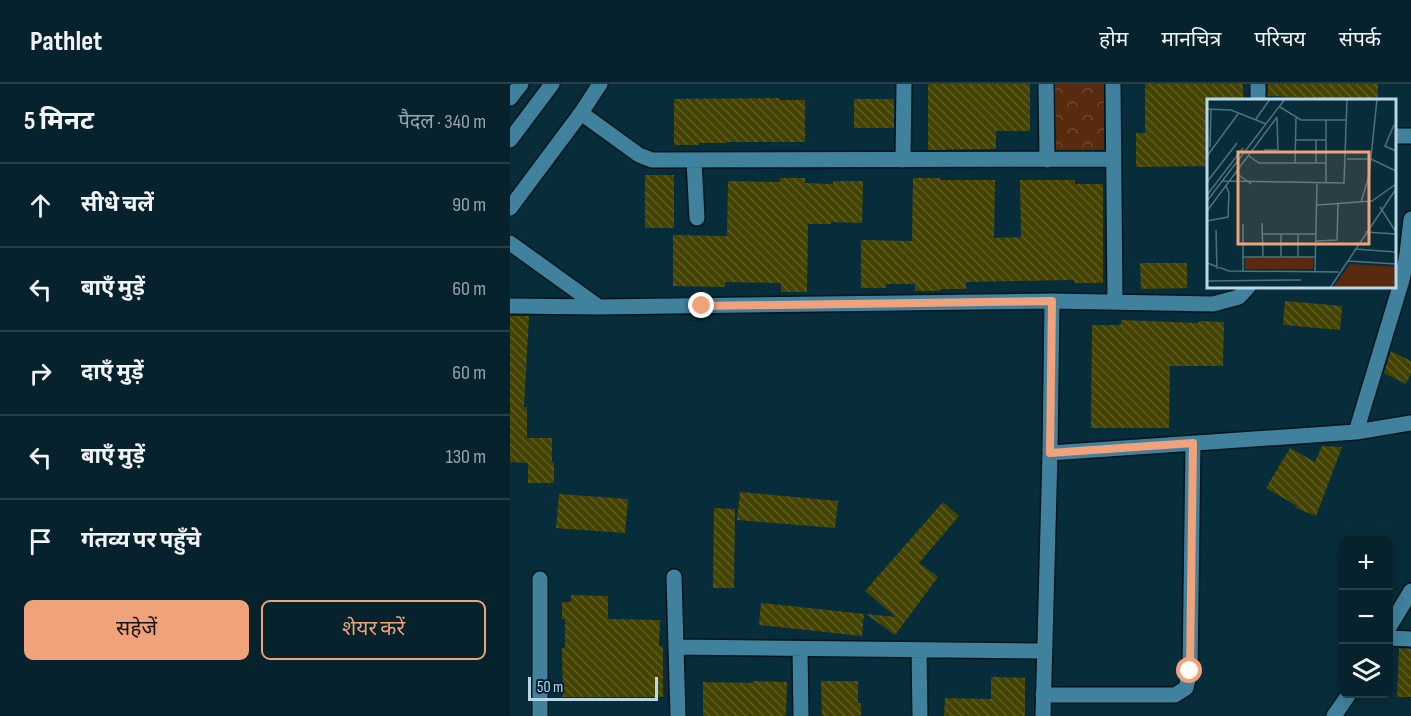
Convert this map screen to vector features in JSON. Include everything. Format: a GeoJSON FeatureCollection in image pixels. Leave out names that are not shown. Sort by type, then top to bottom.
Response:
{"type":"FeatureCollection","features":[{"type":"Feature","properties":{"kind":"street"},"geometry":{"type":"LineString","coordinates":[[510,98],[521,84]]}},
{"type":"Feature","properties":{"kind":"street"},"geometry":{"type":"LineString","coordinates":[[510,140],[552,84]]}},
{"type":"Feature","properties":{"kind":"street"},"geometry":{"type":"LineString","coordinates":[[510,208],[600,84]]}},
{"type":"Feature","properties":{"kind":"street"},"geometry":{"type":"LineString","coordinates":[[903,160],[904,84]]}},
{"type":"Feature","properties":{"kind":"street"},"geometry":{"type":"LineString","coordinates":[[1046,84],[1047,160]]}},
{"type":"Feature","properties":{"kind":"street"},"geometry":{"type":"LineString","coordinates":[[1113,84],[1115,302]]}},
{"type":"Feature","properties":{"kind":"street"},"geometry":{"type":"LineString","coordinates":[[581,113],[639,155],[652,160],[1113,159]]}},
{"type":"Feature","properties":{"kind":"street"},"geometry":{"type":"LineString","coordinates":[[694,161],[697,218]]}},
{"type":"Feature","properties":{"kind":"street"},"geometry":{"type":"LineString","coordinates":[[1356,432],[1402,280],[1411,219]]}},
{"type":"Feature","properties":{"kind":"street"},"geometry":{"type":"LineString","coordinates":[[510,243],[599,307]]}},
{"type":"Feature","properties":{"kind":"street"},"geometry":{"type":"LineString","coordinates":[[510,306],[599,307],[1052,301],[1213,304],[1239,297],[1247,288]]}},
{"type":"Feature","properties":{"kind":"street"},"geometry":{"type":"LineString","coordinates":[[1043,716],[1052,301]]}},
{"type":"Feature","properties":{"kind":"street"},"geometry":{"type":"LineString","coordinates":[[1050,453],[1356,432],[1411,423]]}},
{"type":"Feature","properties":{"kind":"street"},"geometry":{"type":"LineString","coordinates":[[1043,695],[1175,695],[1186,688],[1190,671],[1193,443]]}},
{"type":"Feature","properties":{"kind":"street"},"geometry":{"type":"LineString","coordinates":[[674,577],[678,716]]}},
{"type":"Feature","properties":{"kind":"street"},"geometry":{"type":"LineString","coordinates":[[540,579],[540,716]]}},
{"type":"Feature","properties":{"kind":"street"},"geometry":{"type":"LineString","coordinates":[[1393,622],[1411,591]]}},
{"type":"Feature","properties":{"kind":"street"},"geometry":{"type":"LineString","coordinates":[[1393,638],[1411,639]]}},
{"type":"Feature","properties":{"kind":"street"},"geometry":{"type":"LineString","coordinates":[[676,647],[1044,651]]}},
{"type":"Feature","properties":{"kind":"street"},"geometry":{"type":"LineString","coordinates":[[800,649],[801,716]]}},
{"type":"Feature","properties":{"kind":"street"},"geometry":{"type":"LineString","coordinates":[[919,650],[920,716]]}},
{"type":"Feature","properties":{"kind":"street"},"geometry":{"type":"LineString","coordinates":[[1334,716],[1345,698]]}},
{"type":"Feature","properties":{"kind":"green space"},"geometry":{"type":"Polygon","coordinates":[[[1055,84],[1104,84],[1104,150],[1055,151],[1055,84]]]}},
{"type":"Feature","properties":{"kind":"building"},"geometry":{"type":"Polygon","coordinates":[[[928,84],[1030,84],[1030,131],[996,131],[996,149],[928,150],[928,84]]]}},
{"type":"Feature","properties":{"kind":"building"},"geometry":{"type":"Polygon","coordinates":[[[1145,84],[1243,84],[1243,99],[1207,99],[1207,166],[1136,167],[1136,133],[1145,133],[1145,84]]]}},
{"type":"Feature","properties":{"kind":"building"},"geometry":{"type":"Polygon","coordinates":[[[1268,84],[1378,84],[1378,99],[1268,96],[1268,84]]]}},
{"type":"Feature","properties":{"kind":"building"},"geometry":{"type":"Polygon","coordinates":[[[779,98],[779,100],[805,100],[805,142],[674,145],[674,99],[779,98]]]}},
{"type":"Feature","properties":{"kind":"building"},"geometry":{"type":"Polygon","coordinates":[[[854,99],[894,99],[894,128],[854,128],[854,99]]]}},
{"type":"Feature","properties":{"kind":"building"},"geometry":{"type":"Polygon","coordinates":[[[645,175],[674,175],[674,228],[645,228],[645,175]]]}},
{"type":"Feature","properties":{"kind":"building"},"geometry":{"type":"Polygon","coordinates":[[[780,178],[805,178],[805,183],[833,184],[833,181],[863,181],[862,223],[808,224],[807,292],[781,292],[781,283],[725,282],[725,287],[673,286],[673,235],[727,236],[728,181],[780,182],[780,178]]]}},
{"type":"Feature","properties":{"kind":"building"},"geometry":{"type":"Polygon","coordinates":[[[913,178],[995,180],[994,238],[1021,237],[1020,180],[1075,180],[1075,184],[1103,184],[1103,283],[1074,283],[1074,280],[966,282],[966,289],[940,289],[940,291],[915,291],[915,284],[886,284],[886,288],[861,288],[861,240],[912,241],[913,178]]]}},
{"type":"Feature","properties":{"kind":"building"},"geometry":{"type":"Polygon","coordinates":[[[1140,263],[1187,263],[1187,288],[1141,289],[1140,263]]]}},
{"type":"Feature","properties":{"kind":"building"},"geometry":{"type":"Polygon","coordinates":[[[1285,301],[1342,306],[1340,330],[1283,325],[1285,301]]]}},
{"type":"Feature","properties":{"kind":"building"},"geometry":{"type":"Polygon","coordinates":[[[510,316],[529,316],[524,407],[527,407],[527,438],[552,438],[554,483],[528,483],[528,463],[510,462],[510,316]]]}},
{"type":"Feature","properties":{"kind":"building"},"geometry":{"type":"Polygon","coordinates":[[[1121,320],[1224,322],[1223,366],[1170,366],[1169,428],[1091,428],[1092,325],[1121,325],[1121,320]]]}},
{"type":"Feature","properties":{"kind":"building"},"geometry":{"type":"Polygon","coordinates":[[[1391,351],[1411,361],[1411,373],[1406,384],[1384,373],[1391,351]]]}},
{"type":"Feature","properties":{"kind":"building"},"geometry":{"type":"Polygon","coordinates":[[[1322,446],[1342,447],[1316,516],[1296,508],[1297,506],[1266,488],[1290,448],[1315,462],[1322,446]]]}},
{"type":"Feature","properties":{"kind":"building"},"geometry":{"type":"Polygon","coordinates":[[[740,492],[838,501],[835,528],[737,520],[740,492]]]}},
{"type":"Feature","properties":{"kind":"building"},"geometry":{"type":"Polygon","coordinates":[[[559,494],[628,499],[625,533],[556,528],[559,494]]]}},
{"type":"Feature","properties":{"kind":"building"},"geometry":{"type":"Polygon","coordinates":[[[943,502],[959,516],[919,563],[938,577],[895,635],[866,614],[896,617],[865,591],[943,502]]]}},
{"type":"Feature","properties":{"kind":"building"},"geometry":{"type":"Polygon","coordinates":[[[714,508],[735,509],[734,588],[713,588],[714,508]]]}},
{"type":"Feature","properties":{"kind":"building"},"geometry":{"type":"Polygon","coordinates":[[[571,595],[608,596],[608,619],[660,620],[659,646],[663,647],[663,697],[563,697],[562,648],[565,648],[565,619],[562,619],[562,602],[571,602],[571,595]]]}},
{"type":"Feature","properties":{"kind":"building"},"geometry":{"type":"Polygon","coordinates":[[[761,603],[864,614],[862,636],[759,625],[761,603]]]}},
{"type":"Feature","properties":{"kind":"building"},"geometry":{"type":"Polygon","coordinates":[[[1399,648],[1411,649],[1411,697],[1397,697],[1399,648]]]}},
{"type":"Feature","properties":{"kind":"building"},"geometry":{"type":"Polygon","coordinates":[[[991,677],[1025,678],[1025,716],[944,716],[945,698],[991,699],[991,677]]]}},
{"type":"Feature","properties":{"kind":"building"},"geometry":{"type":"Polygon","coordinates":[[[753,681],[787,682],[786,716],[703,716],[703,682],[753,683],[753,681]]]}},
{"type":"Feature","properties":{"kind":"building"},"geometry":{"type":"Polygon","coordinates":[[[821,681],[858,681],[858,703],[861,703],[861,716],[822,716],[821,681]]]}},
{"type":"Feature","properties":{"kind":"route"},"geometry":{"type":"LineString","coordinates":[[702,306],[1052,301],[1050,453],[1193,443],[1190,671]]}}]}
